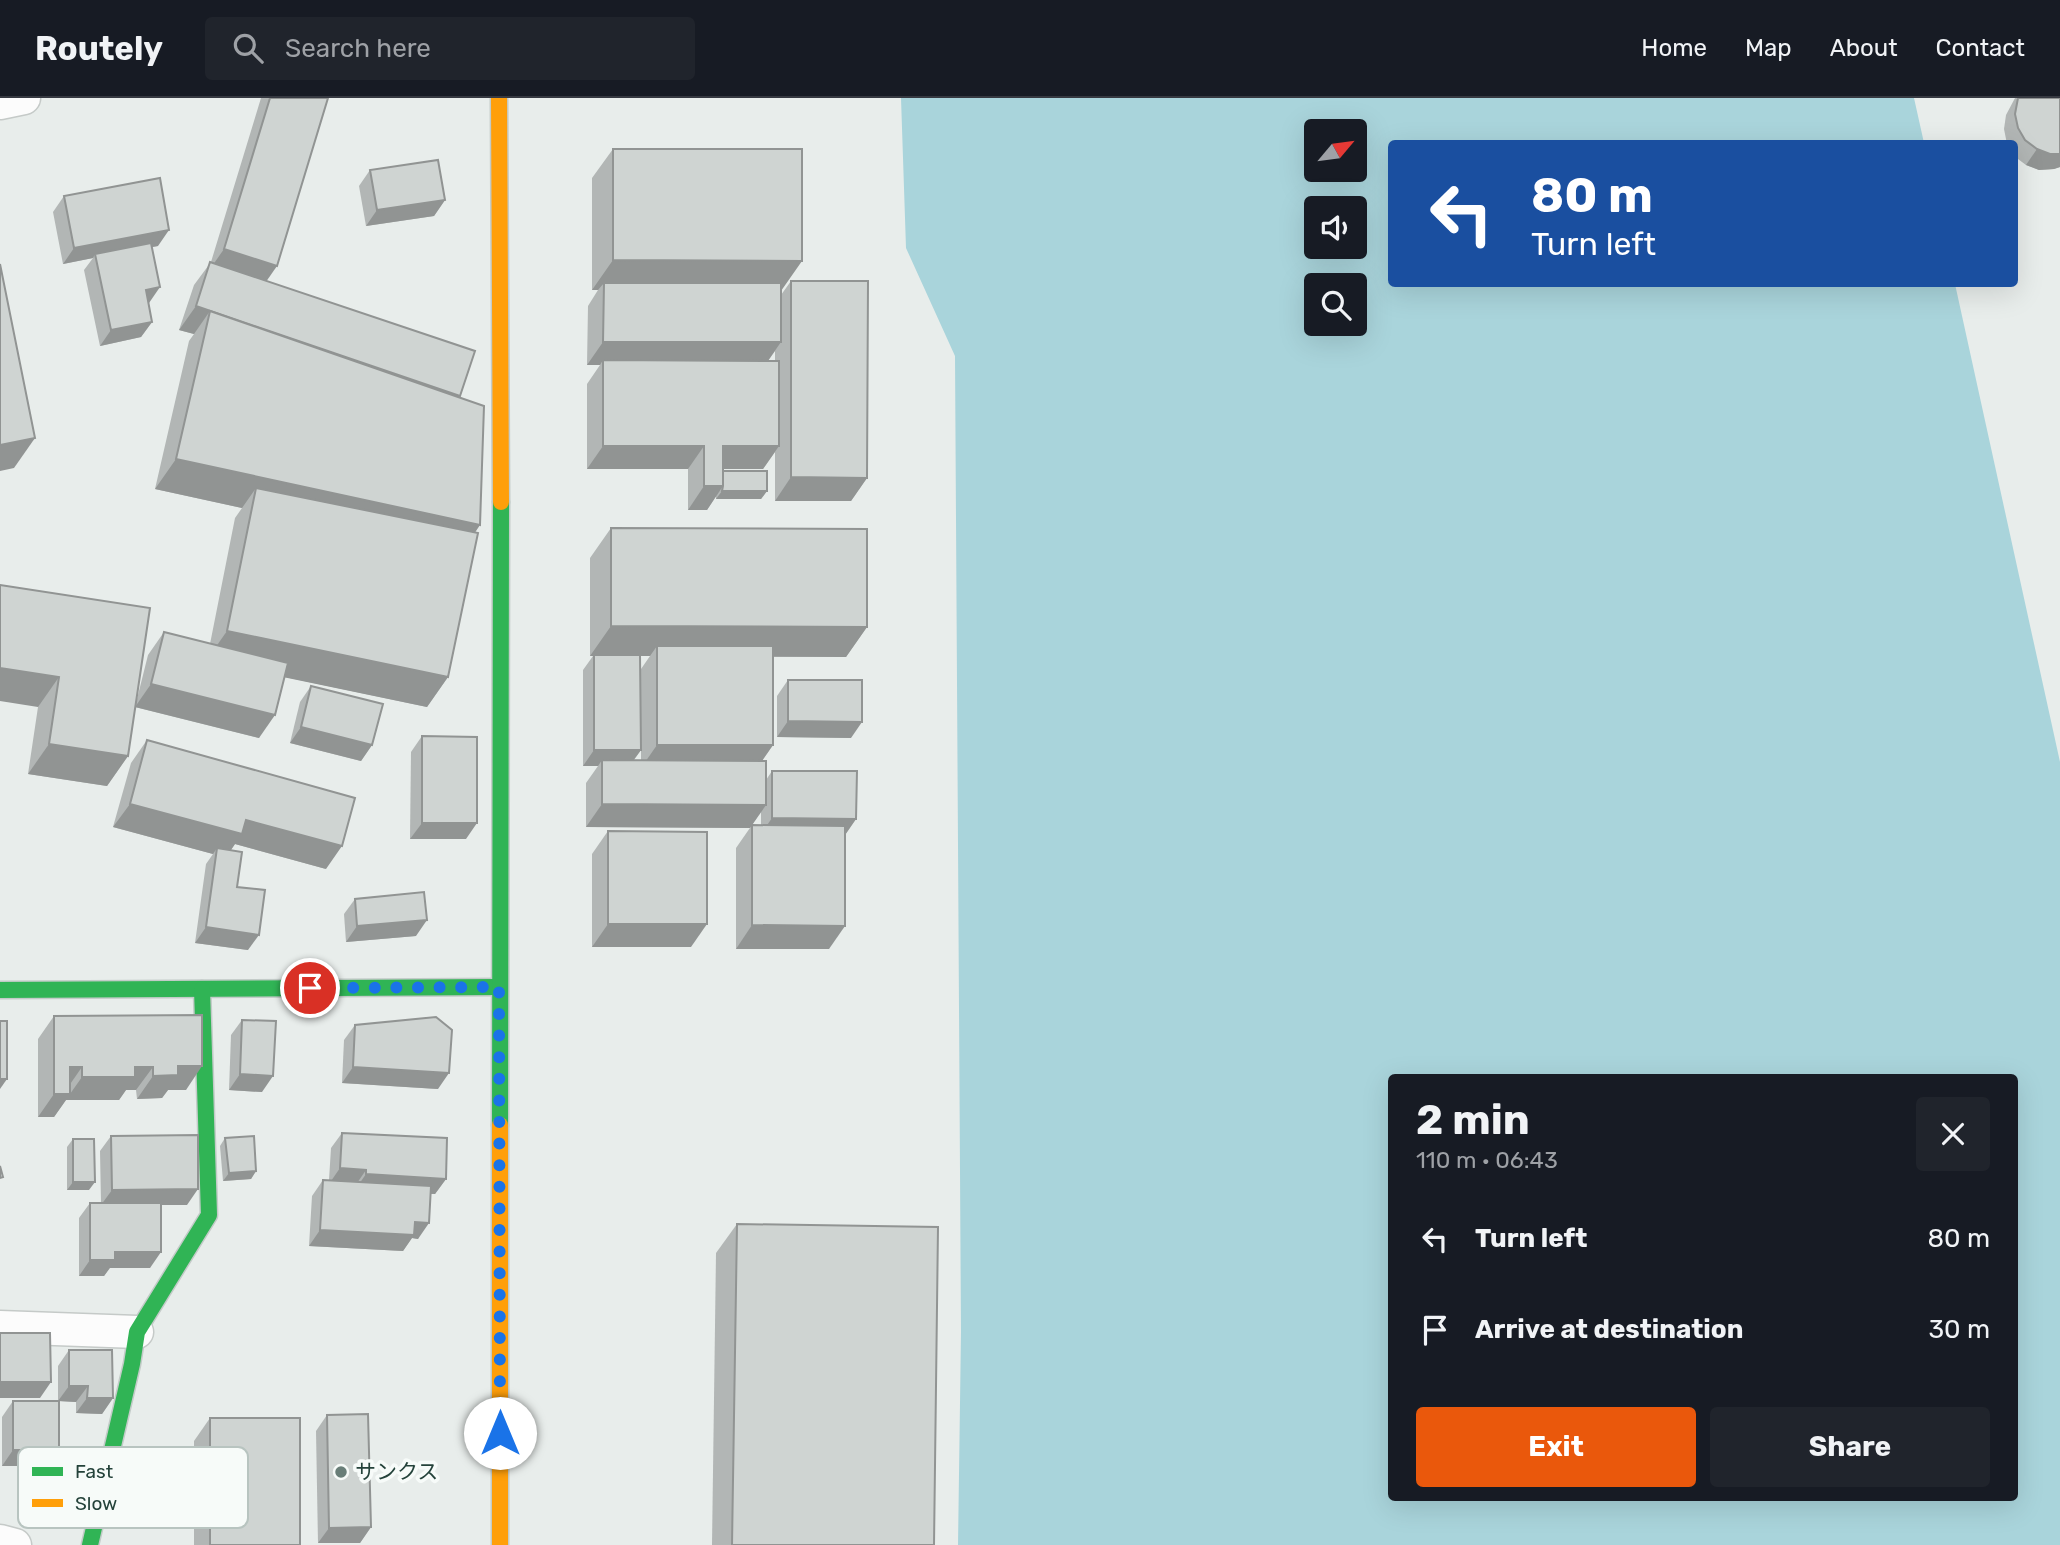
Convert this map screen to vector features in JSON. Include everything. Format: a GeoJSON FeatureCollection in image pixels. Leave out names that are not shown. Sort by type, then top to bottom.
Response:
{"type":"FeatureCollection","features":[{"type":"Feature","properties":{"kind":"street"},"geometry":{"type":"LineString","coordinates":[[0,103],[24,98]]}},
{"type":"Feature","properties":{"kind":"street"},"geometry":{"type":"LineString","coordinates":[[499,98],[503,428],[499,987],[500,1545]]}},
{"type":"Feature","properties":{"kind":"street"},"geometry":{"type":"LineString","coordinates":[[0,990],[499,987]]}},
{"type":"Feature","properties":{"kind":"street"},"geometry":{"type":"LineString","coordinates":[[113,1447],[137,1332],[209,1215],[202,989]]}},
{"type":"Feature","properties":{"kind":"street"},"geometry":{"type":"LineString","coordinates":[[0,1327],[137,1332]]}},
{"type":"Feature","properties":{"kind":"street"},"geometry":{"type":"LineString","coordinates":[[0,1541],[15,1545]]}},
{"type":"Feature","properties":{"kind":"water"},"geometry":{"type":"Polygon","coordinates":[[[901,98],[1914,98],[1923,140],[1388,140],[1388,287],[1956,287],[2060,762],[2060,1545],[958,1545],[961,1332],[955,356],[906,248],[901,98]]]}},
{"type":"Feature","properties":{"kind":"building"},"geometry":{"type":"Polygon","coordinates":[[[270,98],[328,98],[277,266],[224,249],[270,98]]]}},
{"type":"Feature","properties":{"kind":"building"},"geometry":{"type":"Polygon","coordinates":[[[2018,98],[2060,98],[2060,154],[2050,154],[2037,149],[2025,140],[2018,128],[2015,114],[2018,98]]]}},
{"type":"Feature","properties":{"kind":"building"},"geometry":{"type":"Polygon","coordinates":[[[613,149],[802,149],[802,261],[613,260],[613,149]]]}},
{"type":"Feature","properties":{"kind":"building"},"geometry":{"type":"Polygon","coordinates":[[[438,160],[445,200],[377,210],[370,170],[438,160]]]}},
{"type":"Feature","properties":{"kind":"building"},"geometry":{"type":"Polygon","coordinates":[[[160,178],[169,230],[74,248],[64,196],[160,178]]]}},
{"type":"Feature","properties":{"kind":"building"},"geometry":{"type":"Polygon","coordinates":[[[151,243],[160,287],[146,290],[152,322],[111,330],[95,254],[151,243]]]}},
{"type":"Feature","properties":{"kind":"building"},"geometry":{"type":"Polygon","coordinates":[[[210,262],[475,351],[460,396],[196,306],[210,262]]]}},
{"type":"Feature","properties":{"kind":"building"},"geometry":{"type":"Polygon","coordinates":[[[0,264],[35,438],[0,445],[0,264]]]}},
{"type":"Feature","properties":{"kind":"building"},"geometry":{"type":"Polygon","coordinates":[[[791,281],[868,281],[867,478],[791,477],[791,281]]]}},
{"type":"Feature","properties":{"kind":"building"},"geometry":{"type":"Polygon","coordinates":[[[604,283],[781,283],[781,342],[603,342],[604,283]]]}},
{"type":"Feature","properties":{"kind":"building"},"geometry":{"type":"Polygon","coordinates":[[[210,311],[484,406],[480,525],[176,459],[210,311]]]}},
{"type":"Feature","properties":{"kind":"building"},"geometry":{"type":"Polygon","coordinates":[[[603,360],[779,361],[779,446],[723,446],[723,486],[704,486],[704,446],[603,446],[603,360]]]}},
{"type":"Feature","properties":{"kind":"building"},"geometry":{"type":"Polygon","coordinates":[[[723,471],[767,471],[767,491],[722,491],[723,471]]]}},
{"type":"Feature","properties":{"kind":"building"},"geometry":{"type":"Polygon","coordinates":[[[256,488],[478,533],[448,677],[227,631],[256,488]]]}},
{"type":"Feature","properties":{"kind":"building"},"geometry":{"type":"Polygon","coordinates":[[[611,528],[867,529],[867,627],[611,626],[611,528]]]}},
{"type":"Feature","properties":{"kind":"building"},"geometry":{"type":"Polygon","coordinates":[[[0,585],[150,608],[128,756],[49,744],[59,677],[0,668],[0,585]]]}},
{"type":"Feature","properties":{"kind":"building"},"geometry":{"type":"Polygon","coordinates":[[[164,632],[288,663],[275,715],[151,684],[164,632]]]}},
{"type":"Feature","properties":{"kind":"building"},"geometry":{"type":"Polygon","coordinates":[[[657,646],[773,646],[773,745],[657,745],[657,646]]]}},
{"type":"Feature","properties":{"kind":"building"},"geometry":{"type":"Polygon","coordinates":[[[594,655],[640,655],[641,750],[594,750],[594,655]]]}},
{"type":"Feature","properties":{"kind":"building"},"geometry":{"type":"Polygon","coordinates":[[[788,680],[862,680],[862,722],[788,721],[788,680]]]}},
{"type":"Feature","properties":{"kind":"building"},"geometry":{"type":"Polygon","coordinates":[[[311,686],[383,704],[372,745],[301,727],[311,686]]]}},
{"type":"Feature","properties":{"kind":"building"},"geometry":{"type":"Polygon","coordinates":[[[422,736],[477,737],[477,823],[422,823],[422,736]]]}},
{"type":"Feature","properties":{"kind":"building"},"geometry":{"type":"Polygon","coordinates":[[[147,740],[355,798],[342,846],[246,820],[242,834],[130,804],[147,740]]]}},
{"type":"Feature","properties":{"kind":"building"},"geometry":{"type":"Polygon","coordinates":[[[602,760],[766,761],[766,805],[602,804],[602,760]]]}},
{"type":"Feature","properties":{"kind":"building"},"geometry":{"type":"Polygon","coordinates":[[[772,771],[857,771],[856,819],[772,818],[772,771]]]}},
{"type":"Feature","properties":{"kind":"building"},"geometry":{"type":"Polygon","coordinates":[[[752,825],[845,826],[845,926],[752,925],[752,825]]]}},
{"type":"Feature","properties":{"kind":"building"},"geometry":{"type":"Polygon","coordinates":[[[608,831],[707,832],[707,924],[608,924],[608,831]]]}},
{"type":"Feature","properties":{"kind":"building"},"geometry":{"type":"Polygon","coordinates":[[[217,848],[242,852],[237,887],[265,890],[259,935],[206,927],[217,848]]]}},
{"type":"Feature","properties":{"kind":"building"},"geometry":{"type":"Polygon","coordinates":[[[424,892],[427,920],[357,926],[355,899],[424,892]]]}},
{"type":"Feature","properties":{"kind":"building"},"geometry":{"type":"Polygon","coordinates":[[[202,1015],[202,1066],[178,1066],[178,1075],[153,1076],[153,1067],[135,1067],[135,1077],[82,1077],[82,1067],[70,1067],[70,1094],[54,1094],[54,1016],[202,1015]]]}},
{"type":"Feature","properties":{"kind":"building"},"geometry":{"type":"Polygon","coordinates":[[[436,1017],[452,1030],[449,1073],[353,1067],[355,1025],[436,1017]]]}},
{"type":"Feature","properties":{"kind":"building"},"geometry":{"type":"Polygon","coordinates":[[[242,1020],[276,1021],[273,1076],[240,1074],[242,1020]]]}},
{"type":"Feature","properties":{"kind":"building"},"geometry":{"type":"Polygon","coordinates":[[[0,1021],[7,1021],[7,1079],[0,1079],[0,1021]]]}},
{"type":"Feature","properties":{"kind":"building"},"geometry":{"type":"Polygon","coordinates":[[[342,1133],[447,1138],[446,1179],[366,1174],[366,1170],[340,1168],[342,1133]]]}},
{"type":"Feature","properties":{"kind":"building"},"geometry":{"type":"Polygon","coordinates":[[[198,1135],[198,1189],[112,1190],[111,1136],[198,1135]]]}},
{"type":"Feature","properties":{"kind":"building"},"geometry":{"type":"Polygon","coordinates":[[[254,1136],[256,1171],[229,1173],[225,1138],[254,1136]]]}},
{"type":"Feature","properties":{"kind":"building"},"geometry":{"type":"Polygon","coordinates":[[[73,1139],[94,1139],[95,1182],[73,1182],[73,1139]]]}},
{"type":"Feature","properties":{"kind":"building"},"geometry":{"type":"Polygon","coordinates":[[[323,1180],[431,1186],[429,1223],[415,1222],[414,1235],[320,1230],[323,1180]]]}},
{"type":"Feature","properties":{"kind":"building"},"geometry":{"type":"Polygon","coordinates":[[[90,1203],[161,1203],[161,1252],[115,1252],[115,1260],[90,1260],[90,1203]]]}},
{"type":"Feature","properties":{"kind":"building"},"geometry":{"type":"Polygon","coordinates":[[[737,1224],[938,1227],[934,1545],[732,1545],[737,1224]]]}},
{"type":"Feature","properties":{"kind":"building"},"geometry":{"type":"Polygon","coordinates":[[[0,1333],[50,1333],[51,1382],[0,1382],[0,1333]]]}},
{"type":"Feature","properties":{"kind":"building"},"geometry":{"type":"Polygon","coordinates":[[[69,1350],[112,1350],[113,1398],[87,1398],[88,1386],[69,1386],[69,1350]]]}},
{"type":"Feature","properties":{"kind":"building"},"geometry":{"type":"Polygon","coordinates":[[[13,1401],[59,1401],[59,1447],[18,1447],[18,1450],[13,1450],[13,1401]]]}},
{"type":"Feature","properties":{"kind":"building"},"geometry":{"type":"Polygon","coordinates":[[[368,1414],[371,1527],[329,1528],[327,1415],[368,1414]]]}},
{"type":"Feature","properties":{"kind":"building"},"geometry":{"type":"Polygon","coordinates":[[[210,1418],[300,1418],[300,1545],[210,1545],[210,1528],[248,1528],[248,1447],[210,1447],[210,1418]]]}},
{"type":"Feature","properties":{"kind":"traffic: fast"},"geometry":{"type":"LineString","coordinates":[[500,1125],[501,502]]}},
{"type":"Feature","properties":{"kind":"traffic: fast"},"geometry":{"type":"LineString","coordinates":[[0,990],[499,987]]}},
{"type":"Feature","properties":{"kind":"traffic: fast"},"geometry":{"type":"LineString","coordinates":[[113,1447],[137,1332],[209,1215],[202,989]]}},
{"type":"Feature","properties":{"kind":"traffic: fast"},"geometry":{"type":"LineString","coordinates":[[90,1545],[94,1528]]}},
{"type":"Feature","properties":{"kind":"traffic: slow"},"geometry":{"type":"LineString","coordinates":[[499,98],[501,502]]}},
{"type":"Feature","properties":{"kind":"traffic: slow"},"geometry":{"type":"LineString","coordinates":[[500,1125],[500,1545]]}},
{"type":"Feature","properties":{"kind":"place","name":"サンクス"},"geometry":{"type":"Point","coordinates":[341,1472]}},
{"type":"Feature","properties":{"kind":"route"},"geometry":{"type":"LineString","coordinates":[[310,988],[499,987],[500,1433]]}}]}
